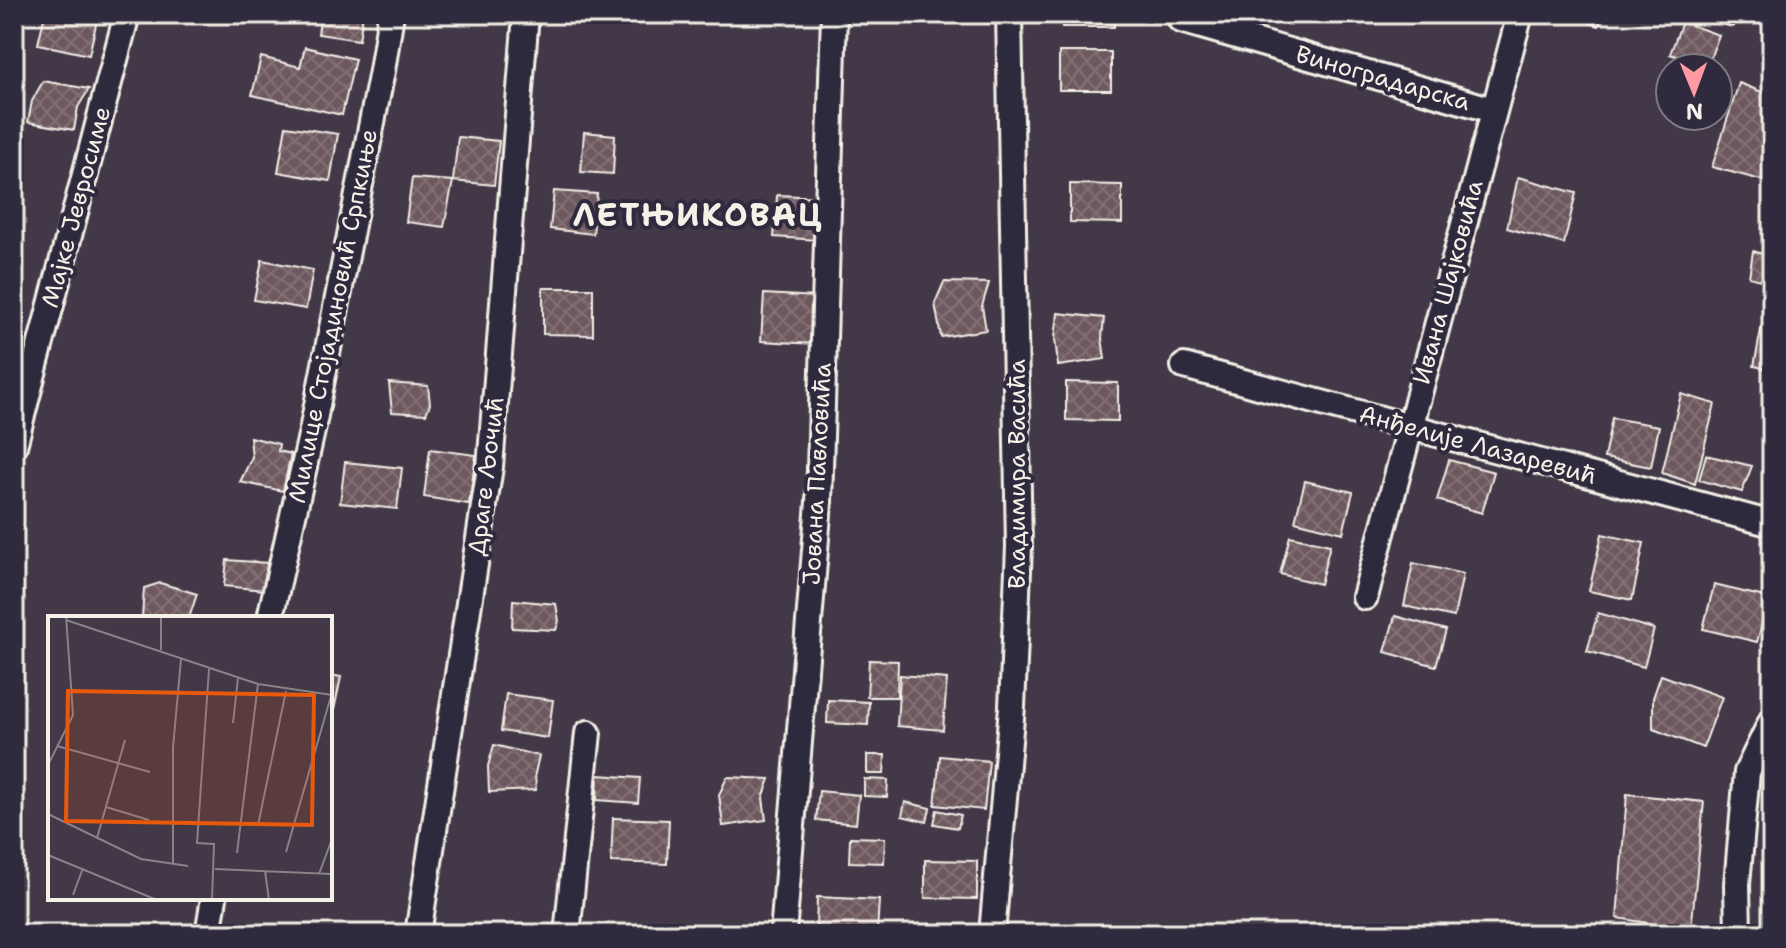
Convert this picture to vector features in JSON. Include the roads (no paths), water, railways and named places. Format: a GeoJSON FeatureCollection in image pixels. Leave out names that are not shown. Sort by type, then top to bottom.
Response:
{"type":"FeatureCollection","features":[{"type":"Feature","properties":{"kind":"street","name":"Мајке Јевросиме"},"geometry":{"type":"LineString","coordinates":[[14,446],[127,14]]}},
{"type":"Feature","properties":{"kind":"street","name":"Милице Стојадиновић Српкиње"},"geometry":{"type":"LineString","coordinates":[[270,616],[312,431],[391,14]]}},
{"type":"Feature","properties":{"kind":"street","name":"Драге Љочић"},"geometry":{"type":"LineString","coordinates":[[418,934],[490,467],[526,14]]}},
{"type":"Feature","properties":{"kind":"street","name":"Јована Павловића"},"geometry":{"type":"LineString","coordinates":[[783,934],[819,502],[834,14]]}},
{"type":"Feature","properties":{"kind":"street","name":"Владимира Васића"},"geometry":{"type":"LineString","coordinates":[[992,934],[1012,707],[1019,547],[1009,14]]}},
{"type":"Feature","properties":{"kind":"street","name":"Ивана Шајковића"},"geometry":{"type":"LineString","coordinates":[[1365,597],[1520,14]]}},
{"type":"Feature","properties":{"kind":"street","name":"Виноградарска"},"geometry":{"type":"LineString","coordinates":[[1181,20],[1493,110]]}},
{"type":"Feature","properties":{"kind":"street","name":"Анђелије Лазаревић"},"geometry":{"type":"LineString","coordinates":[[1184,366],[1772,524]]}},
{"type":"Feature","properties":{"kind":"street"},"geometry":{"type":"LineString","coordinates":[[1738,934],[1737,884],[1747,772],[1772,720]]}},
{"type":"Feature","properties":{"kind":"street"},"geometry":{"type":"LineString","coordinates":[[567,934],[588,733]]}},
{"type":"Feature","properties":{"kind":"street"},"geometry":{"type":"LineString","coordinates":[[208,934],[214,900]]}},
{"type":"Feature","properties":{"kind":"district","name":"ЛЕТЊИКОВАЦ"},"geometry":{"type":"Point","coordinates":[698,214]}}]}
